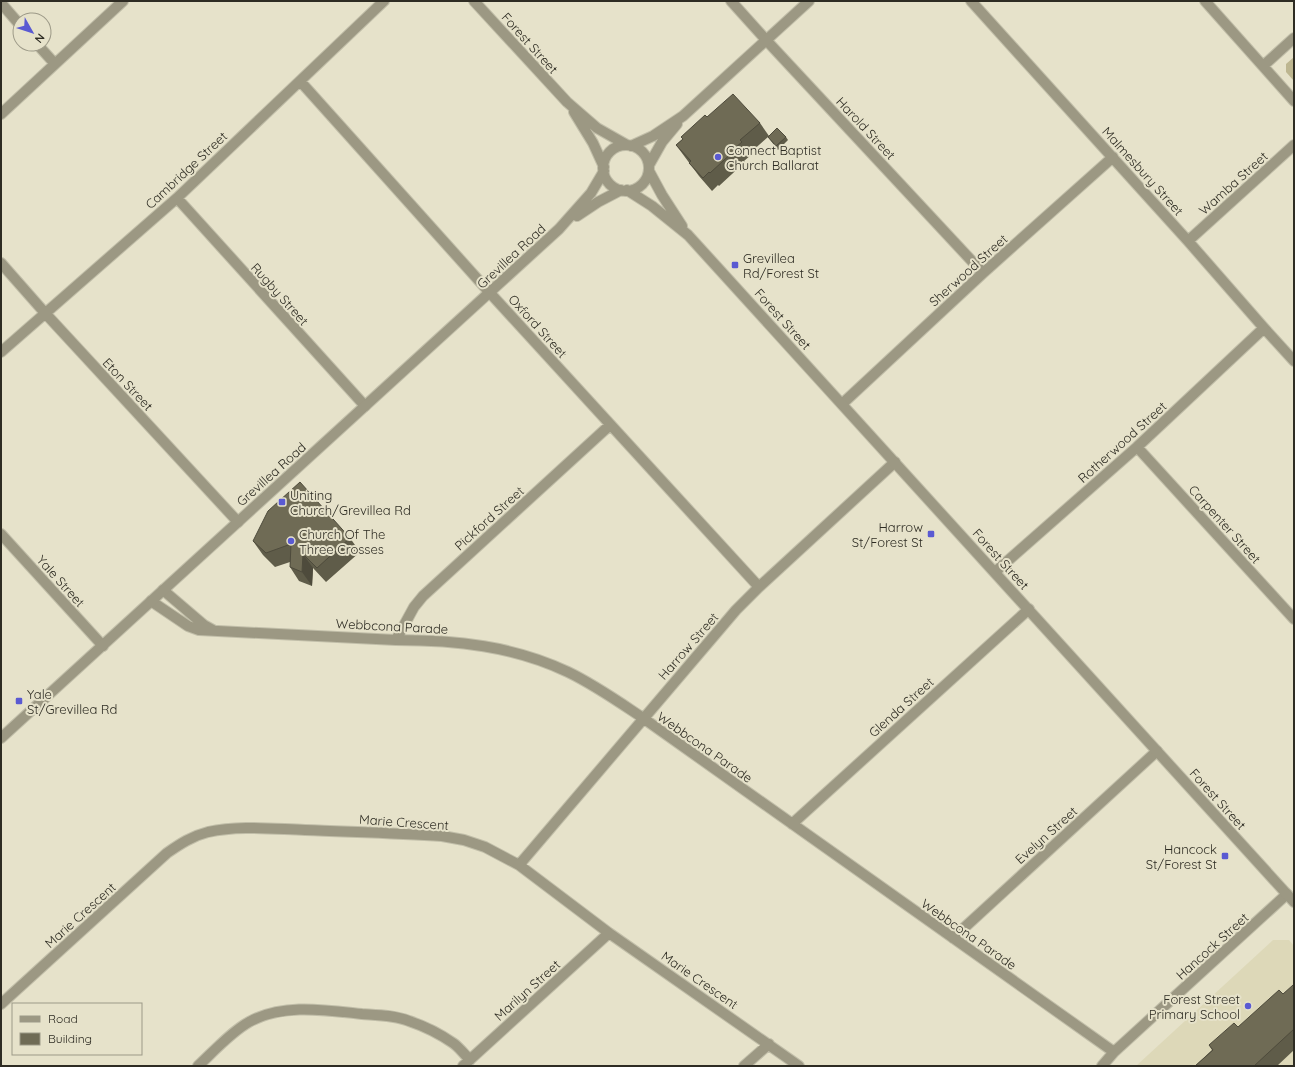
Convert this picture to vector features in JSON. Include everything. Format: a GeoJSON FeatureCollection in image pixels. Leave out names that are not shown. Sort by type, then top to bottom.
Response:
{"type":"FeatureCollection","features":[{"type":"Feature","properties":{"kind":"street"},"geometry":{"type":"LineString","coordinates":[[1,114],[124,1]]}},
{"type":"Feature","properties":{"kind":"street","name":"Cambridge Street"},"geometry":{"type":"LineString","coordinates":[[1,352],[177,198],[384,1]]}},
{"type":"Feature","properties":{"kind":"street","name":"Forest Street"},"geometry":{"type":"LineString","coordinates":[[474,1],[567,102],[604,132],[629,145]]}},
{"type":"Feature","properties":{"kind":"street","name":"Harold Street"},"geometry":{"type":"LineString","coordinates":[[731,1],[766,41],[983,273]]}},
{"type":"Feature","properties":{"kind":"street","name":"Grevillea Road"},"geometry":{"type":"LineString","coordinates":[[1,738],[559,229],[588,196],[604,169],[605,160],[611,151],[620,146],[629,145],[653,136],[683,116],[809,1]]}},
{"type":"Feature","properties":{"kind":"street","name":"Malmesbury Street"},"geometry":{"type":"LineString","coordinates":[[971,1],[1188,240],[1294,362]]}},
{"type":"Feature","properties":{"kind":"street"},"geometry":{"type":"LineString","coordinates":[[1205,1],[1294,101]]}},
{"type":"Feature","properties":{"kind":"street"},"geometry":{"type":"LineString","coordinates":[[1,3],[12,16]]}},
{"type":"Feature","properties":{"kind":"street"},"geometry":{"type":"LineString","coordinates":[[1263,66],[1294,38]]}},
{"type":"Feature","properties":{"kind":"street"},"geometry":{"type":"LineString","coordinates":[[44,52],[55,64]]}},
{"type":"Feature","properties":{"kind":"street","name":"Oxford Street"},"geometry":{"type":"LineString","coordinates":[[300,81],[490,293],[759,587]]}},
{"type":"Feature","properties":{"kind":"street","name":"Forest Street"},"geometry":{"type":"LineString","coordinates":[[567,102],[593,144],[604,169]]}},
{"type":"Feature","properties":{"kind":"street","name":"Grevillea Road"},"geometry":{"type":"LineString","coordinates":[[559,229],[598,202],[624,190],[637,188],[643,183],[647,178],[649,168],[662,142],[683,116]]}},
{"type":"Feature","properties":{"kind":"street"},"geometry":{"type":"LineString","coordinates":[[629,145],[642,151],[647,157],[649,168],[662,195],[688,234]]}},
{"type":"Feature","properties":{"kind":"street","name":"Wamba Street"},"geometry":{"type":"LineString","coordinates":[[1188,240],[1294,145]]}},
{"type":"Feature","properties":{"kind":"street","name":"Sherwood Street"},"geometry":{"type":"LineString","coordinates":[[842,404],[983,273],[1113,157]]}},
{"type":"Feature","properties":{"kind":"street"},"geometry":{"type":"LineString","coordinates":[[604,169],[606,178],[615,187],[624,190],[652,206],[688,234]]}},
{"type":"Feature","properties":{"kind":"street","name":"Rugby Street"},"geometry":{"type":"LineString","coordinates":[[177,198],[365,406]]}},
{"type":"Feature","properties":{"kind":"street","name":"Forest Street"},"geometry":{"type":"LineString","coordinates":[[688,234],[1290,898]]}},
{"type":"Feature","properties":{"kind":"street","name":"Eton Street"},"geometry":{"type":"LineString","coordinates":[[1,262],[45,313],[238,522]]}},
{"type":"Feature","properties":{"kind":"street","name":"Rotherwood Street"},"geometry":{"type":"LineString","coordinates":[[995,572],[1136,447],[1264,328]]}},
{"type":"Feature","properties":{"kind":"street","name":"Pickford Street"},"geometry":{"type":"LineString","coordinates":[[396,640],[414,607],[423,596],[610,425]]}},
{"type":"Feature","properties":{"kind":"street","name":"Carpenter Street"},"geometry":{"type":"LineString","coordinates":[[1136,447],[1294,619]]}},
{"type":"Feature","properties":{"kind":"street","name":"Harrow Street"},"geometry":{"type":"LineString","coordinates":[[519,865],[736,610],[895,462]]}},
{"type":"Feature","properties":{"kind":"street","name":"Yale Street"},"geometry":{"type":"LineString","coordinates":[[1,534],[103,646]]}},
{"type":"Feature","properties":{"kind":"street","name":"Webbcona Parade"},"geometry":{"type":"LineString","coordinates":[[163,590],[204,625],[217,631]]}},
{"type":"Feature","properties":{"kind":"street","name":"Webbcona Parade"},"geometry":{"type":"LineString","coordinates":[[151,601],[192,628],[203,631],[396,640],[426,640],[469,644],[495,648],[536,658],[568,672],[600,690],[643,718],[1114,1052]]}},
{"type":"Feature","properties":{"kind":"street","name":"Glenda Street"},"geometry":{"type":"LineString","coordinates":[[792,824],[1028,608]]}},
{"type":"Feature","properties":{"kind":"street","name":"Evelyn Street"},"geometry":{"type":"LineString","coordinates":[[953,938],[1157,751]]}},
{"type":"Feature","properties":{"kind":"street","name":"Marie Crescent"},"geometry":{"type":"LineString","coordinates":[[1,1004],[167,853],[193,837],[207,832],[227,829],[261,828],[442,836],[464,840],[519,865],[609,933],[799,1066]]}},
{"type":"Feature","properties":{"kind":"street","name":"Hancock Street"},"geometry":{"type":"LineString","coordinates":[[1102,1066],[1114,1052],[1290,898]]}},
{"type":"Feature","properties":{"kind":"street","name":"Marilyn Street"},"geometry":{"type":"LineString","coordinates":[[466,1063],[609,933]]}},
{"type":"Feature","properties":{"kind":"street"},"geometry":{"type":"LineString","coordinates":[[198,1066],[248,1022],[288,1010],[341,1011],[408,1020],[431,1030],[454,1044],[466,1063]]}},
{"type":"Feature","properties":{"kind":"street"},"geometry":{"type":"LineString","coordinates":[[744,1066],[769,1044]]}},
{"type":"Feature","properties":{"kind":"shaded area"},"geometry":{"type":"Polygon","coordinates":[[[1294,57],[1294,81],[1286,72],[1286,64],[1294,57]]]}},
{"type":"Feature","properties":{"kind":"shaded area","name":"Forest Street Primary School"},"geometry":{"type":"Polygon","coordinates":[[[1273,940],[1289,940],[1294,946],[1294,1066],[1136,1066],[1273,940]]]}},
{"type":"Feature","properties":{"kind":"building"},"geometry":{"type":"Polygon","coordinates":[[[733,94],[760,123],[740,140],[742,142],[735,148],[736,149],[703,178],[689,163],[691,161],[676,145],[683,139],[681,137],[705,115],[707,117],[733,94]]]}},
{"type":"Feature","properties":{"kind":"building"},"geometry":{"type":"Polygon","coordinates":[[[777,128],[786,137],[776,146],[768,137],[777,128]]]}},
{"type":"Feature","properties":{"kind":"building"},"geometry":{"type":"Polygon","coordinates":[[[300,482],[350,538],[317,568],[303,554],[302,572],[290,567],[291,544],[266,553],[253,541],[268,511],[300,482]]]}},
{"type":"Feature","properties":{"kind":"building"},"geometry":{"type":"Polygon","coordinates":[[[1293,985],[1294,1029],[1254,1066],[1195,1066],[1213,1050],[1209,1045],[1234,1023],[1238,1027],[1279,990],[1283,994],[1293,985]]]}},
{"type":"Feature","properties":{"kind":"place","name":"Connect Baptist Church Ballarat"},"geometry":{"type":"Point","coordinates":[718,157]}},
{"type":"Feature","properties":{"kind":"place","name":"Grevillea Rd/Forest St"},"geometry":{"type":"Point","coordinates":[735,265]}},
{"type":"Feature","properties":{"kind":"place","name":"Uniting Church/Grevillea Rd"},"geometry":{"type":"Point","coordinates":[282,502]}},
{"type":"Feature","properties":{"kind":"place","name":"Harrow St/Forest St"},"geometry":{"type":"Point","coordinates":[931,534]}},
{"type":"Feature","properties":{"kind":"place","name":"Church Of The Three Crosses"},"geometry":{"type":"Point","coordinates":[291,541]}},
{"type":"Feature","properties":{"kind":"place","name":"Yale St/Grevillea Rd"},"geometry":{"type":"Point","coordinates":[19,701]}},
{"type":"Feature","properties":{"kind":"place","name":"Hancock St/Forest St"},"geometry":{"type":"Point","coordinates":[1225,856]}},
{"type":"Feature","properties":{"kind":"place","name":"Forest Street Primary School"},"geometry":{"type":"Point","coordinates":[1248,1006]}}]}
